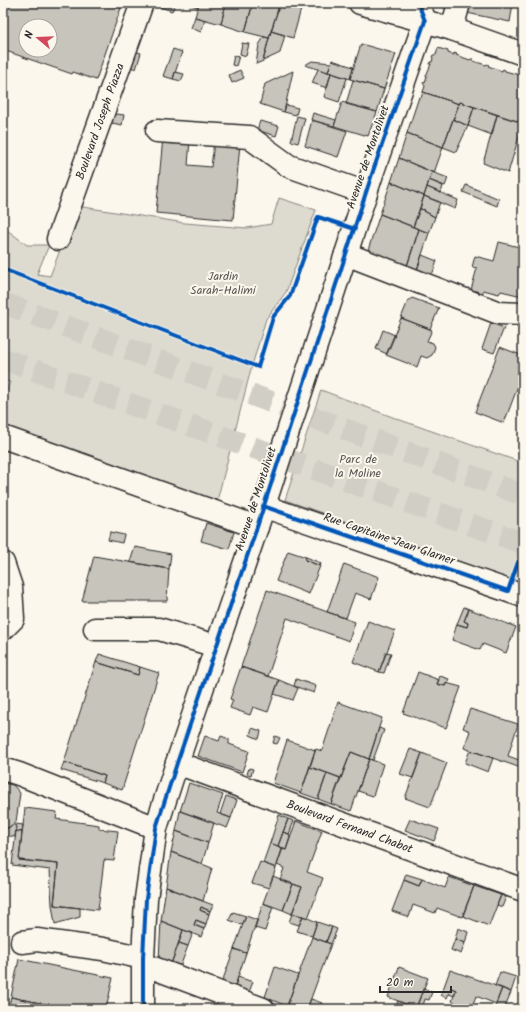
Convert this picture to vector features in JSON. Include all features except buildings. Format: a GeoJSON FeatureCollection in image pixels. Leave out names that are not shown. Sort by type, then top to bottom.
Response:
{"type":"FeatureCollection","features":[{"type":"Feature","properties":{"kind":"street","name":"Boulevard Joseph Piazza"},"geometry":{"type":"LineString","coordinates":[[58,239],[142,3]]}},
{"type":"Feature","properties":{"kind":"street"},"geometry":{"type":"LineString","coordinates":[[360,3],[422,12],[452,29],[523,54]]}},
{"type":"Feature","properties":{"kind":"street"},"geometry":{"type":"LineString","coordinates":[[452,29],[459,3]]}},
{"type":"Feature","properties":{"kind":"street","name":"Avenue de Montolivet"},"geometry":{"type":"LineString","coordinates":[[143,1009],[143,961],[146,899],[156,828],[216,646],[258,527],[263,506],[366,193],[422,12]]}},
{"type":"Feature","properties":{"kind":"street"},"geometry":{"type":"LineString","coordinates":[[157,131],[249,137],[289,166],[366,193]]}},
{"type":"Feature","properties":{"kind":"street"},"geometry":{"type":"LineString","coordinates":[[346,254],[499,313],[523,314]]}},
{"type":"Feature","properties":{"kind":"street"},"geometry":{"type":"LineString","coordinates":[[3,437],[258,527]]}},
{"type":"Feature","properties":{"kind":"street","name":"Rue Capitaine Jean Glarner"},"geometry":{"type":"LineString","coordinates":[[263,506],[523,596]]}},
{"type":"Feature","properties":{"kind":"street"},"geometry":{"type":"LineString","coordinates":[[3,563],[11,586],[6,623]]}},
{"type":"Feature","properties":{"kind":"street"},"geometry":{"type":"LineString","coordinates":[[95,629],[159,629],[216,646]]}},
{"type":"Feature","properties":{"kind":"street","name":"Boulevard Fernand Chabot"},"geometry":{"type":"LineString","coordinates":[[177,763],[523,890]]}},
{"type":"Feature","properties":{"kind":"street"},"geometry":{"type":"LineString","coordinates":[[3,769],[26,776],[156,828]]}},
{"type":"Feature","properties":{"kind":"street"},"geometry":{"type":"LineString","coordinates":[[22,942],[37,940],[103,949],[143,961],[263,1009]]}},
{"type":"Feature","properties":{"kind":"green space","name":"Jardin Sarah-Halimi"},"geometry":{"type":"Polygon","coordinates":[[[279,198],[316,210],[286,292],[266,319],[251,369],[217,501],[3,427],[3,400],[10,382],[3,380],[3,227],[27,245],[49,245],[37,274],[50,276],[77,206],[185,223],[247,228],[271,224],[279,198]]]}},
{"type":"Feature","properties":{"kind":"green space","name":"Parc de la Moline"},"geometry":{"type":"Polygon","coordinates":[[[321,390],[403,421],[523,463],[523,584],[285,500],[321,390]]]}},
{"type":"Feature","properties":{"kind":"tunnel"},"geometry":{"type":"LineString","coordinates":[[3,303],[523,495]]}},
{"type":"Feature","properties":{"kind":"tunnel"},"geometry":{"type":"LineString","coordinates":[[3,359],[523,543]]}},
{"type":"Feature","properties":{"kind":"cycle path"},"geometry":{"type":"LineString","coordinates":[[143,1009],[143,958],[146,899],[156,828],[257,527],[373,171],[425,21],[418,3]]}},
{"type":"Feature","properties":{"kind":"cycle path"},"geometry":{"type":"LineString","coordinates":[[3,269],[258,367],[273,317],[290,296],[318,217],[355,229]]}},
{"type":"Feature","properties":{"kind":"cycle path"},"geometry":{"type":"LineString","coordinates":[[263,506],[508,591],[518,562],[523,564]]}}]}
